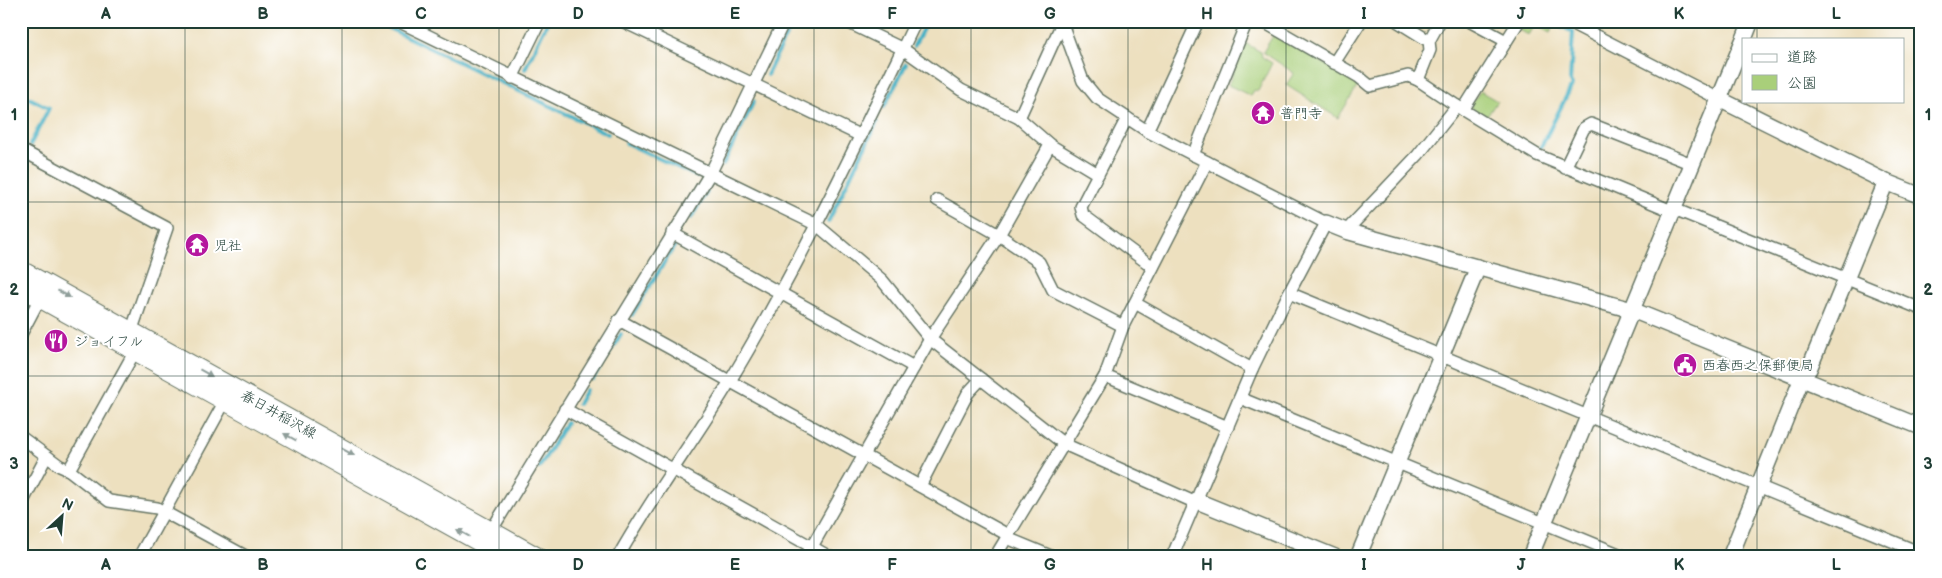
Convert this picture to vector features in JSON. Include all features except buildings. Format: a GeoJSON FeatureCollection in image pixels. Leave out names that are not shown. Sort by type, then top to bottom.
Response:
{"type":"FeatureCollection","features":[{"type":"Feature","properties":{"kind":"main road","name":"春日井稲沢線"},"geometry":{"type":"LineString","coordinates":[[21,270],[131,332],[506,557]]}},
{"type":"Feature","properties":{"kind":"main road","name":"春日井稲沢線"},"geometry":{"type":"LineString","coordinates":[[21,288],[484,544],[538,557]]}},
{"type":"Feature","properties":{"kind":"street"},"geometry":{"type":"LineString","coordinates":[[398,21],[817,225],[882,280],[930,339],[1064,444],[1196,502],[1335,557]]}},
{"type":"Feature","properties":{"kind":"street"},"geometry":{"type":"LineString","coordinates":[[512,78],[540,21]]}},
{"type":"Feature","properties":{"kind":"street"},"geometry":{"type":"LineString","coordinates":[[622,21],[861,136]]}},
{"type":"Feature","properties":{"kind":"street"},"geometry":{"type":"LineString","coordinates":[[484,544],[672,233],[711,172],[784,21]]}},
{"type":"Feature","properties":{"kind":"street"},"geometry":{"type":"LineString","coordinates":[[845,21],[903,49],[961,90],[1019,118],[1050,144],[1098,174]]}},
{"type":"Feature","properties":{"kind":"street"},"geometry":{"type":"LineString","coordinates":[[618,557],[633,530],[730,382],[780,294],[817,225],[916,21]]}},
{"type":"Feature","properties":{"kind":"street"},"geometry":{"type":"LineString","coordinates":[[1147,131],[1198,21]]}},
{"type":"Feature","properties":{"kind":"street"},"geometry":{"type":"LineString","coordinates":[[1193,155],[1248,21]]}},
{"type":"Feature","properties":{"kind":"street"},"geometry":{"type":"LineString","coordinates":[[1262,21],[1370,86],[1408,76],[1418,80],[1537,155],[1565,168],[1921,309]]}},
{"type":"Feature","properties":{"kind":"street"},"geometry":{"type":"LineString","coordinates":[[1334,63],[1361,21]]}},
{"type":"Feature","properties":{"kind":"street"},"geometry":{"type":"LineString","coordinates":[[1396,21],[1429,41]]}},
{"type":"Feature","properties":{"kind":"street"},"geometry":{"type":"LineString","coordinates":[[1418,80],[1430,50],[1429,41],[1440,21]]}},
{"type":"Feature","properties":{"kind":"street"},"geometry":{"type":"LineString","coordinates":[[1469,21],[1506,41]]}},
{"type":"Feature","properties":{"kind":"street"},"geometry":{"type":"LineString","coordinates":[[1346,231],[1460,108],[1519,21]]}},
{"type":"Feature","properties":{"kind":"street"},"geometry":{"type":"LineString","coordinates":[[1567,21],[1886,182],[1921,196]]}},
{"type":"Feature","properties":{"kind":"street"},"geometry":{"type":"LineString","coordinates":[[1744,38],[1752,21]]}},
{"type":"Feature","properties":{"kind":"street"},"geometry":{"type":"LineString","coordinates":[[1019,118],[1062,22]]}},
{"type":"Feature","properties":{"kind":"street"},"geometry":{"type":"LineString","coordinates":[[1062,22],[1086,86],[1097,98],[1147,131],[1326,223],[1346,231],[1632,310],[1921,427]]}},
{"type":"Feature","properties":{"kind":"street"},"geometry":{"type":"LineString","coordinates":[[1530,557],[1742,44]]}},
{"type":"Feature","properties":{"kind":"street"},"geometry":{"type":"LineString","coordinates":[[1127,118],[1081,207],[1083,215],[1153,267]]}},
{"type":"Feature","properties":{"kind":"street"},"geometry":{"type":"LineString","coordinates":[[1565,168],[1584,128],[1591,124],[1692,164]]}},
{"type":"Feature","properties":{"kind":"street"},"geometry":{"type":"LineString","coordinates":[[809,552],[930,339],[999,235],[1050,144]]}},
{"type":"Feature","properties":{"kind":"street"},"geometry":{"type":"LineString","coordinates":[[21,150],[167,228],[131,332]]}},
{"type":"Feature","properties":{"kind":"street"},"geometry":{"type":"LineString","coordinates":[[995,557],[1105,376],[1123,326],[1207,162]]}},
{"type":"Feature","properties":{"kind":"street"},"geometry":{"type":"LineString","coordinates":[[1730,557],[1802,378],[1809,369],[1886,182]]}},
{"type":"Feature","properties":{"kind":"street"},"geometry":{"type":"LineString","coordinates":[[937,200],[999,235],[1039,262],[1053,290],[1123,326]]}},
{"type":"Feature","properties":{"kind":"street"},"geometry":{"type":"LineString","coordinates":[[1172,557],[1252,370],[1289,293],[1326,223]]}},
{"type":"Feature","properties":{"kind":"street"},"geometry":{"type":"LineString","coordinates":[[672,233],[914,367]]}},
{"type":"Feature","properties":{"kind":"street"},"geometry":{"type":"LineString","coordinates":[[1358,557],[1478,267]]}},
{"type":"Feature","properties":{"kind":"street"},"geometry":{"type":"LineString","coordinates":[[1289,293],[1921,553]]}},
{"type":"Feature","properties":{"kind":"street"},"geometry":{"type":"LineString","coordinates":[[21,334],[40,298]]}},
{"type":"Feature","properties":{"kind":"street"},"geometry":{"type":"LineString","coordinates":[[1135,303],[1252,370]]}},
{"type":"Feature","properties":{"kind":"street"},"geometry":{"type":"LineString","coordinates":[[619,320],[1008,536],[1053,557]]}},
{"type":"Feature","properties":{"kind":"street"},"geometry":{"type":"LineString","coordinates":[[69,470],[134,351]]}},
{"type":"Feature","properties":{"kind":"street"},"geometry":{"type":"LineString","coordinates":[[1105,376],[1228,427]]}},
{"type":"Feature","properties":{"kind":"street"},"geometry":{"type":"LineString","coordinates":[[920,486],[968,393],[981,379]]}},
{"type":"Feature","properties":{"kind":"street"},"geometry":{"type":"LineString","coordinates":[[1240,398],[1626,557]]}},
{"type":"Feature","properties":{"kind":"street"},"geometry":{"type":"LineString","coordinates":[[139,557],[225,401]]}},
{"type":"Feature","properties":{"kind":"street"},"geometry":{"type":"LineString","coordinates":[[565,409],[673,469],[809,552],[830,557]]}},
{"type":"Feature","properties":{"kind":"street"},"geometry":{"type":"LineString","coordinates":[[21,437],[69,470],[109,501],[157,508],[247,557]]}},
{"type":"Feature","properties":{"kind":"street"},"geometry":{"type":"LineString","coordinates":[[21,505],[48,457]]}},
{"type":"Feature","properties":{"kind":"green space"},"geometry":{"type":"Polygon","coordinates":[[[1523,21],[1548,21],[1554,25],[1550,33],[1535,25],[1529,35],[1518,30],[1523,21]]]}},
{"type":"Feature","properties":{"kind":"green space"},"geometry":{"type":"Polygon","coordinates":[[[1274,34],[1359,84],[1338,118],[1286,85],[1294,73],[1263,52],[1274,34]]]}},
{"type":"Feature","properties":{"kind":"green space"},"geometry":{"type":"Polygon","coordinates":[[[1245,43],[1261,52],[1262,57],[1272,63],[1258,91],[1254,90],[1251,96],[1228,85],[1245,43]]]}},
{"type":"Feature","properties":{"kind":"green space"},"geometry":{"type":"Polygon","coordinates":[[[1480,91],[1497,101],[1486,118],[1471,109],[1471,105],[1480,91]]]}},
{"type":"Feature","properties":{"kind":"waterway"},"geometry":{"type":"LineString","coordinates":[[374,21],[608,134]]}},
{"type":"Feature","properties":{"kind":"waterway"},"geometry":{"type":"LineString","coordinates":[[525,69],[548,21]]}},
{"type":"Feature","properties":{"kind":"waterway"},"geometry":{"type":"LineString","coordinates":[[767,75],[793,21]]}},
{"type":"Feature","properties":{"kind":"waterway"},"geometry":{"type":"LineString","coordinates":[[914,46],[927,21]]}},
{"type":"Feature","properties":{"kind":"waterway"},"geometry":{"type":"LineString","coordinates":[[1541,147],[1572,85],[1570,82],[1573,32],[1551,21]]}},
{"type":"Feature","properties":{"kind":"waterway"},"geometry":{"type":"LineString","coordinates":[[884,107],[906,64]]}},
{"type":"Feature","properties":{"kind":"waterway"},"geometry":{"type":"LineString","coordinates":[[21,94],[49,108],[30,145]]}},
{"type":"Feature","properties":{"kind":"waterway"},"geometry":{"type":"LineString","coordinates":[[723,165],[754,101]]}},
{"type":"Feature","properties":{"kind":"waterway"},"geometry":{"type":"LineString","coordinates":[[828,222],[877,122]]}},
{"type":"Feature","properties":{"kind":"waterway"},"geometry":{"type":"LineString","coordinates":[[626,143],[698,177]]}},
{"type":"Feature","properties":{"kind":"waterway"},"geometry":{"type":"LineString","coordinates":[[691,218],[707,192]]}},
{"type":"Feature","properties":{"kind":"waterway"},"geometry":{"type":"LineString","coordinates":[[632,315],[675,245]]}},
{"type":"Feature","properties":{"kind":"waterway"},"geometry":{"type":"LineString","coordinates":[[593,379],[621,334]]}},
{"type":"Feature","properties":{"kind":"waterway"},"geometry":{"type":"LineString","coordinates":[[578,404],[586,390]]}},
{"type":"Feature","properties":{"kind":"waterway"},"geometry":{"type":"LineString","coordinates":[[539,468],[566,423]]}},
{"type":"Feature","properties":{"kind":"place","name":"普門寺"},"geometry":{"type":"Point","coordinates":[1263,113]}},
{"type":"Feature","properties":{"kind":"place","name":"児社"},"geometry":{"type":"Point","coordinates":[197,245]}},
{"type":"Feature","properties":{"kind":"place","name":"ジョイフル"},"geometry":{"type":"Point","coordinates":[56,341]}},
{"type":"Feature","properties":{"kind":"place","name":"西春西之保郵便局"},"geometry":{"type":"Point","coordinates":[1685,365]}}]}
